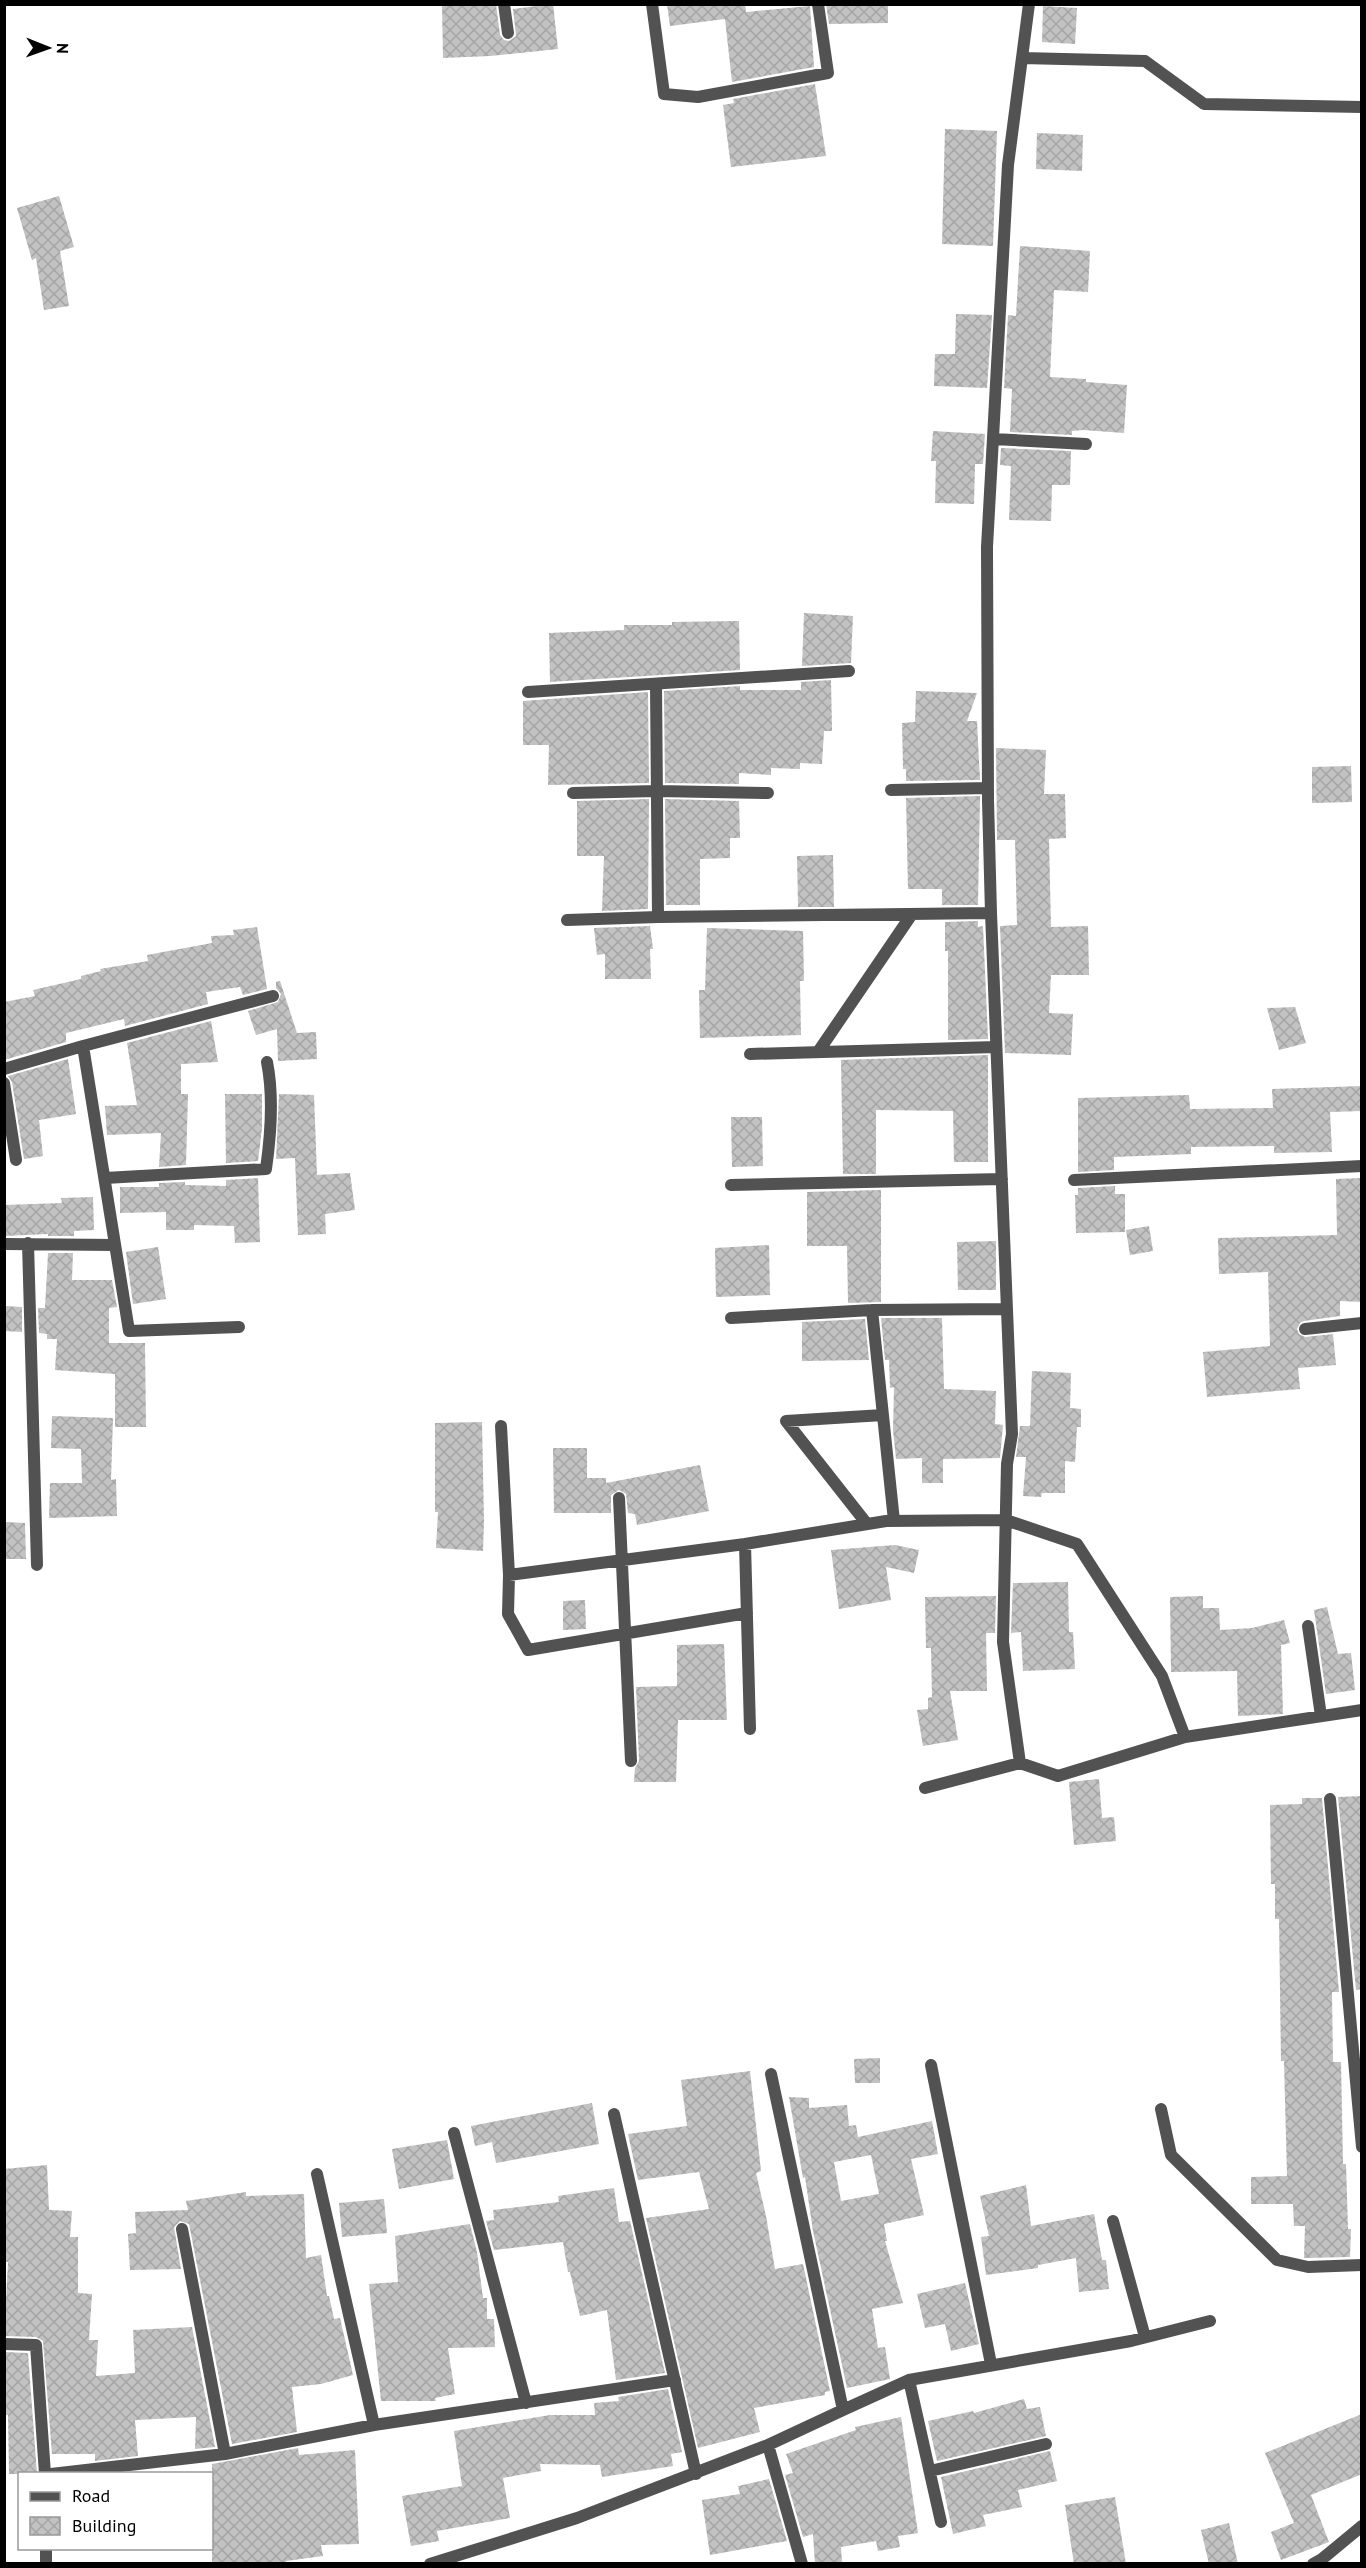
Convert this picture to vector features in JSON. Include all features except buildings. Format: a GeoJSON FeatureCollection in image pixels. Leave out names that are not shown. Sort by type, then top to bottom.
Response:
{"type":"FeatureCollection","features":[{"type":"Feature","properties":{"kind":"street"},"geometry":{"type":"LineString","coordinates":[[504,4],[508,33]]}},
{"type":"Feature","properties":{"kind":"street"},"geometry":{"type":"LineString","coordinates":[[652,4],[664,94],[698,97],[828,74],[818,4]]}},
{"type":"Feature","properties":{"kind":"street"},"geometry":{"type":"LineString","coordinates":[[1020,1763],[1003,1642],[1007,1464],[1012,1434],[991,913],[987,547],[1008,165],[1029,4]]}},
{"type":"Feature","properties":{"kind":"street"},"geometry":{"type":"LineString","coordinates":[[1022,58],[1145,61],[1204,104],[1362,107]]}},
{"type":"Feature","properties":{"kind":"street"},"geometry":{"type":"LineString","coordinates":[[993,439],[1086,444]]}},
{"type":"Feature","properties":{"kind":"street"},"geometry":{"type":"LineString","coordinates":[[528,692],[849,671]]}},
{"type":"Feature","properties":{"kind":"street"},"geometry":{"type":"LineString","coordinates":[[656,684],[658,917]]}},
{"type":"Feature","properties":{"kind":"street"},"geometry":{"type":"LineString","coordinates":[[891,790],[988,789]]}},
{"type":"Feature","properties":{"kind":"street"},"geometry":{"type":"LineString","coordinates":[[573,793],[657,791],[768,793]]}},
{"type":"Feature","properties":{"kind":"street"},"geometry":{"type":"LineString","coordinates":[[567,920],[991,913]]}},
{"type":"Feature","properties":{"kind":"street"},"geometry":{"type":"LineString","coordinates":[[819,1052],[912,914]]}},
{"type":"Feature","properties":{"kind":"street"},"geometry":{"type":"LineString","coordinates":[[4,1069],[273,996]]}},
{"type":"Feature","properties":{"kind":"street"},"geometry":{"type":"LineString","coordinates":[[83,1046],[129,1331],[239,1327]]}},
{"type":"Feature","properties":{"kind":"street"},"geometry":{"type":"LineString","coordinates":[[750,1054],[996,1047]]}},
{"type":"Feature","properties":{"kind":"street"},"geometry":{"type":"LineString","coordinates":[[105,1179],[266,1169],[271,1133],[270,1078],[267,1062]]}},
{"type":"Feature","properties":{"kind":"street"},"geometry":{"type":"LineString","coordinates":[[4,1083],[16,1160]]}},
{"type":"Feature","properties":{"kind":"street"},"geometry":{"type":"LineString","coordinates":[[1074,1180],[1362,1166]]}},
{"type":"Feature","properties":{"kind":"street"},"geometry":{"type":"LineString","coordinates":[[731,1185],[1002,1179]]}},
{"type":"Feature","properties":{"kind":"street"},"geometry":{"type":"LineString","coordinates":[[28,1243],[37,1565]]}},
{"type":"Feature","properties":{"kind":"street"},"geometry":{"type":"LineString","coordinates":[[4,1244],[115,1245]]}},
{"type":"Feature","properties":{"kind":"street"},"geometry":{"type":"LineString","coordinates":[[731,1318],[872,1310],[1006,1309]]}},
{"type":"Feature","properties":{"kind":"street"},"geometry":{"type":"LineString","coordinates":[[872,1310],[894,1521]]}},
{"type":"Feature","properties":{"kind":"street"},"geometry":{"type":"LineString","coordinates":[[1305,1329],[1362,1323]]}},
{"type":"Feature","properties":{"kind":"street"},"geometry":{"type":"LineString","coordinates":[[867,1524],[786,1421],[883,1415]]}},
{"type":"Feature","properties":{"kind":"street"},"geometry":{"type":"LineString","coordinates":[[501,1426],[509,1575],[508,1614],[528,1650],[747,1613]]}},
{"type":"Feature","properties":{"kind":"street"},"geometry":{"type":"LineString","coordinates":[[619,1498],[631,1761]]}},
{"type":"Feature","properties":{"kind":"street"},"geometry":{"type":"LineString","coordinates":[[509,1575],[745,1544],[894,1521],[1006,1520],[1077,1544],[1162,1676],[1185,1737]]}},
{"type":"Feature","properties":{"kind":"street"},"geometry":{"type":"LineString","coordinates":[[745,1544],[750,1729]]}},
{"type":"Feature","properties":{"kind":"street"},"geometry":{"type":"LineString","coordinates":[[1308,1626],[1322,1716]]}},
{"type":"Feature","properties":{"kind":"street"},"geometry":{"type":"LineString","coordinates":[[925,1788],[1020,1763],[1058,1776],[1185,1737],[1362,1710]]}},
{"type":"Feature","properties":{"kind":"street"},"geometry":{"type":"LineString","coordinates":[[1330,1799],[1362,2147]]}},
{"type":"Feature","properties":{"kind":"street"},"geometry":{"type":"LineString","coordinates":[[931,2065],[991,2364]]}},
{"type":"Feature","properties":{"kind":"street"},"geometry":{"type":"LineString","coordinates":[[771,2074],[843,2410]]}},
{"type":"Feature","properties":{"kind":"street"},"geometry":{"type":"LineString","coordinates":[[1161,2109],[1171,2155],[1277,2260],[1308,2267],[1362,2265]]}},
{"type":"Feature","properties":{"kind":"street"},"geometry":{"type":"LineString","coordinates":[[614,2114],[696,2474]]}},
{"type":"Feature","properties":{"kind":"street"},"geometry":{"type":"LineString","coordinates":[[454,2133],[526,2403]]}},
{"type":"Feature","properties":{"kind":"street"},"geometry":{"type":"LineString","coordinates":[[317,2174],[374,2425]]}},
{"type":"Feature","properties":{"kind":"street"},"geometry":{"type":"LineString","coordinates":[[1113,2221],[1145,2337]]}},
{"type":"Feature","properties":{"kind":"street"},"geometry":{"type":"LineString","coordinates":[[182,2229],[225,2454]]}},
{"type":"Feature","properties":{"kind":"street"},"geometry":{"type":"LineString","coordinates":[[430,2564],[577,2518],[696,2474],[768,2445],[909,2380],[1145,2337],[1210,2321]]}},
{"type":"Feature","properties":{"kind":"street"},"geometry":{"type":"LineString","coordinates":[[4,2344],[36,2345],[45,2472]]}},
{"type":"Feature","properties":{"kind":"street"},"geometry":{"type":"LineString","coordinates":[[68,2472],[225,2454],[374,2425],[675,2380]]}},
{"type":"Feature","properties":{"kind":"street"},"geometry":{"type":"LineString","coordinates":[[909,2380],[941,2522]]}},
{"type":"Feature","properties":{"kind":"street"},"geometry":{"type":"LineString","coordinates":[[930,2471],[1046,2444]]}},
{"type":"Feature","properties":{"kind":"street"},"geometry":{"type":"LineString","coordinates":[[768,2445],[802,2564]]}},
{"type":"Feature","properties":{"kind":"street"},"geometry":{"type":"LineString","coordinates":[[1319,2562],[1362,2526]]}}]}
